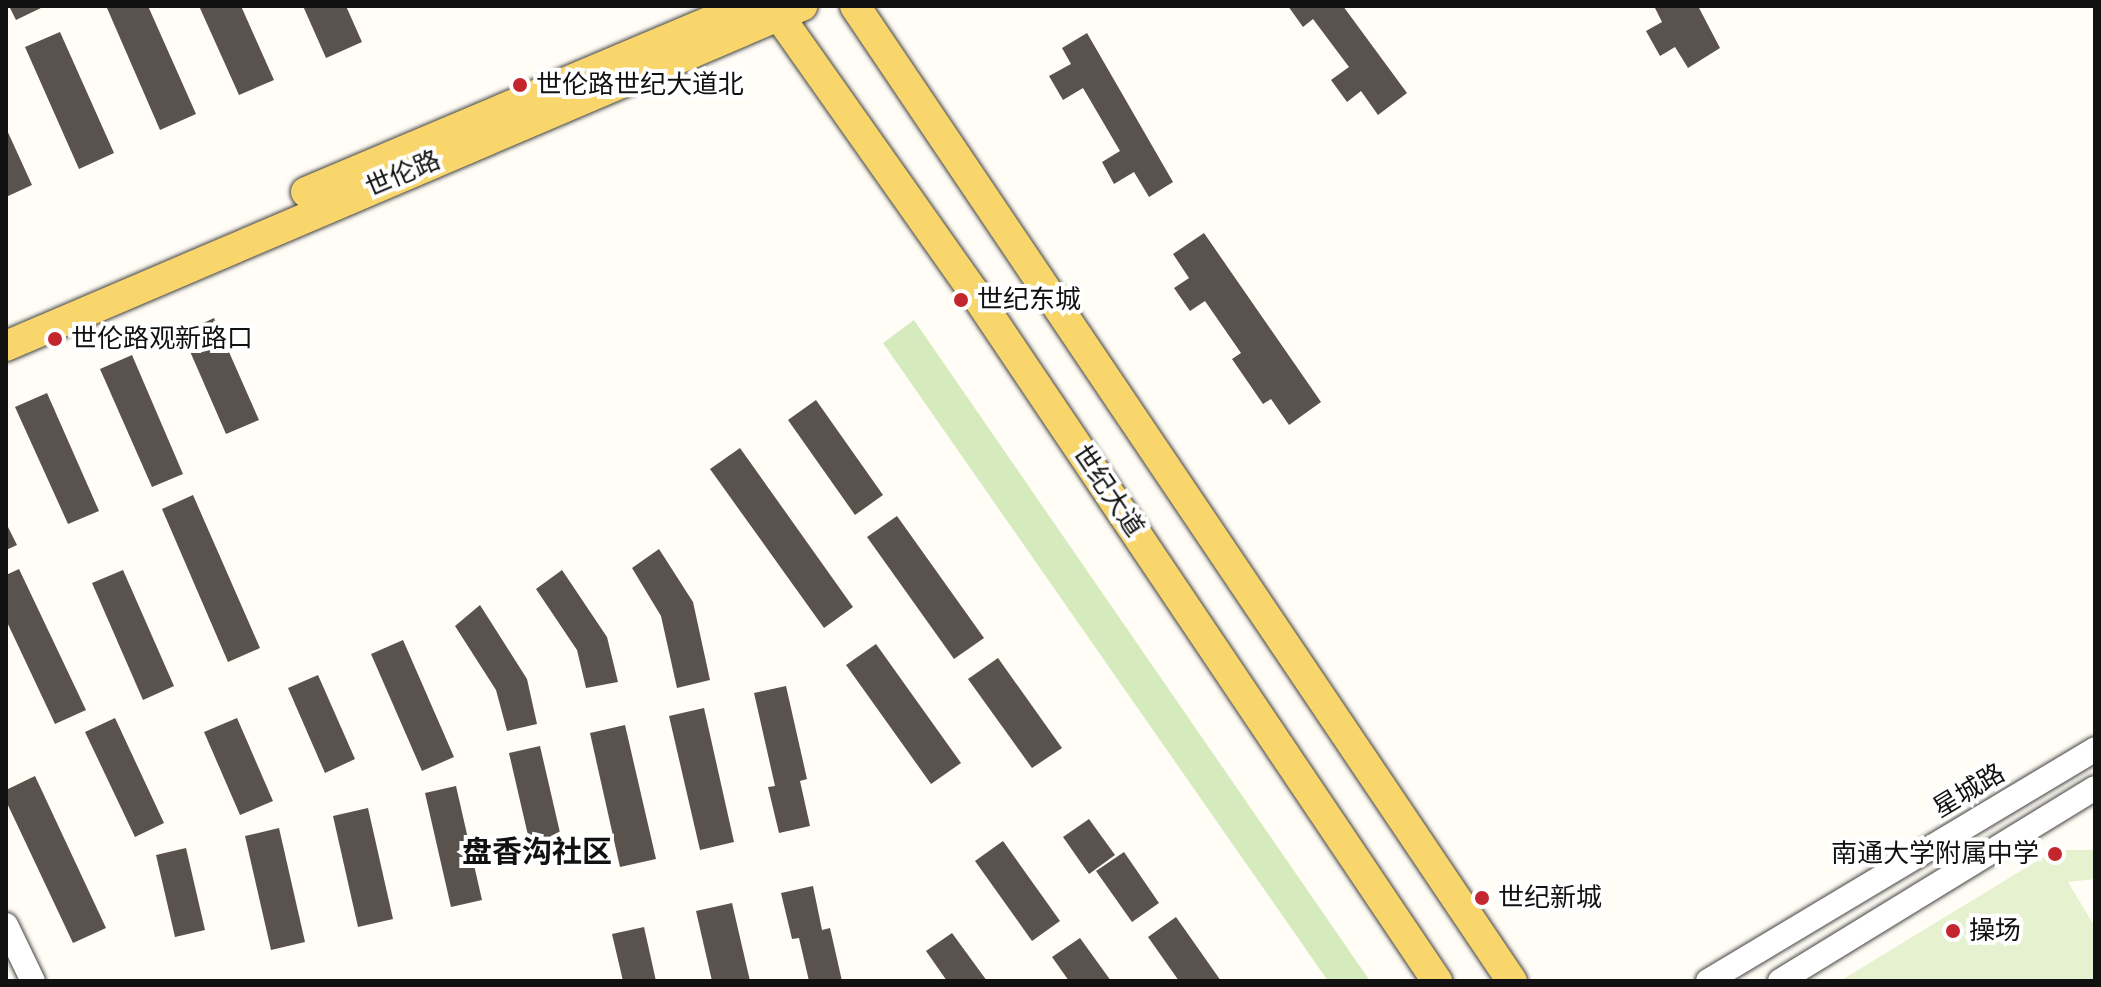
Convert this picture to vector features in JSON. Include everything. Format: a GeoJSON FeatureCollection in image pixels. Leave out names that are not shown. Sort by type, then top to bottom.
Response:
{"type":"FeatureCollection","features":[{"type":"Feature","properties":{"kind":"main road","name":"世伦路"},"geometry":{"type":"LineString","coordinates":[[6,324],[747,6]]}},
{"type":"Feature","properties":{"kind":"main road"},"geometry":{"type":"LineString","coordinates":[[855,6],[1512,981]]}},
{"type":"Feature","properties":{"kind":"main road","name":"世伦路"},"geometry":{"type":"LineString","coordinates":[[6,346],[784,9]]}},
{"type":"Feature","properties":{"kind":"main road","name":"世纪大道"},"geometry":{"type":"LineString","coordinates":[[784,9],[1437,981]]}},
{"type":"Feature","properties":{"kind":"street","name":"星城路"},"geometry":{"type":"LineString","coordinates":[[1708,981],[2095,749]]}},
{"type":"Feature","properties":{"kind":"street"},"geometry":{"type":"LineString","coordinates":[[1780,981],[2095,788]]}},
{"type":"Feature","properties":{"kind":"street"},"geometry":{"type":"LineString","coordinates":[[6,925],[33,981]]}},
{"type":"Feature","properties":{"kind":"green space"},"geometry":{"type":"Polygon","coordinates":[[[914,320],[1370,981],[1328,981],[883,343],[914,320]]]}},
{"type":"Feature","properties":{"kind":"green space","name":"南通大学附属中学"},"geometry":{"type":"Polygon","coordinates":[[[2064,850],[2095,850],[2095,879],[2068,882],[2095,927],[2095,981],[1840,981],[2042,858],[2064,850]]]}},
{"type":"Feature","properties":{"kind":"building"},"geometry":{"type":"Polygon","coordinates":[[[9,6],[45,6],[16,20],[9,6]]]}},
{"type":"Feature","properties":{"kind":"building"},"geometry":{"type":"Polygon","coordinates":[[[148,6],[196,114],[160,130],[107,8],[148,6]]]}},
{"type":"Feature","properties":{"kind":"building"},"geometry":{"type":"Polygon","coordinates":[[[199,6],[241,6],[274,80],[239,95],[199,6]]]}},
{"type":"Feature","properties":{"kind":"building"},"geometry":{"type":"Polygon","coordinates":[[[303,6],[346,6],[362,42],[326,58],[303,6]]]}},
{"type":"Feature","properties":{"kind":"building"},"geometry":{"type":"Polygon","coordinates":[[[1288,6],[1343,6],[1407,93],[1378,115],[1361,91],[1347,102],[1331,80],[1349,67],[1313,19],[1303,27],[1288,6]]]}},
{"type":"Feature","properties":{"kind":"building"},"geometry":{"type":"Polygon","coordinates":[[[1654,6],[1698,6],[1720,48],[1688,68],[1675,47],[1660,56],[1646,31],[1662,22],[1654,6]]]}},
{"type":"Feature","properties":{"kind":"building"},"geometry":{"type":"Polygon","coordinates":[[[60,32],[114,153],[79,169],[25,47],[60,32]]]}},
{"type":"Feature","properties":{"kind":"building"},"geometry":{"type":"Polygon","coordinates":[[[1087,33],[1173,182],[1149,197],[1134,172],[1114,184],[1102,162],[1120,151],[1083,88],[1063,100],[1049,76],[1071,64],[1062,48],[1087,33]]]}},
{"type":"Feature","properties":{"kind":"building"},"geometry":{"type":"Polygon","coordinates":[[[6,128],[32,185],[6,197],[6,128]]]}},
{"type":"Feature","properties":{"kind":"building"},"geometry":{"type":"Polygon","coordinates":[[[1204,233],[1321,402],[1289,425],[1271,399],[1263,404],[1232,359],[1241,353],[1205,301],[1190,311],[1174,288],[1189,278],[1173,254],[1204,233]]]}},
{"type":"Feature","properties":{"kind":"building"},"geometry":{"type":"Polygon","coordinates":[[[214,318],[259,420],[226,434],[182,333],[214,318]]]}},
{"type":"Feature","properties":{"kind":"building"},"geometry":{"type":"Polygon","coordinates":[[[132,355],[183,474],[152,487],[100,369],[132,355]]]}},
{"type":"Feature","properties":{"kind":"building"},"geometry":{"type":"Polygon","coordinates":[[[47,393],[99,511],[68,524],[15,407],[47,393]]]}},
{"type":"Feature","properties":{"kind":"building"},"geometry":{"type":"Polygon","coordinates":[[[816,400],[883,495],[855,515],[788,420],[816,400]]]}},
{"type":"Feature","properties":{"kind":"building"},"geometry":{"type":"Polygon","coordinates":[[[740,448],[853,607],[824,628],[710,469],[740,448]]]}},
{"type":"Feature","properties":{"kind":"building"},"geometry":{"type":"Polygon","coordinates":[[[193,495],[260,648],[228,662],[162,509],[193,495]]]}},
{"type":"Feature","properties":{"kind":"building"},"geometry":{"type":"Polygon","coordinates":[[[897,516],[984,638],[954,659],[867,537],[897,516]]]}},
{"type":"Feature","properties":{"kind":"building"},"geometry":{"type":"Polygon","coordinates":[[[6,523],[17,545],[6,550],[6,523]]]}},
{"type":"Feature","properties":{"kind":"building"},"geometry":{"type":"Polygon","coordinates":[[[659,549],[693,602],[710,680],[677,688],[661,616],[632,568],[659,549]]]}},
{"type":"Feature","properties":{"kind":"building"},"geometry":{"type":"Polygon","coordinates":[[[19,569],[86,710],[55,724],[6,620],[6,575],[19,569]]]}},
{"type":"Feature","properties":{"kind":"building"},"geometry":{"type":"Polygon","coordinates":[[[123,570],[174,686],[143,700],[92,583],[123,570]]]}},
{"type":"Feature","properties":{"kind":"building"},"geometry":{"type":"Polygon","coordinates":[[[562,570],[607,637],[618,682],[586,688],[577,650],[536,589],[562,570]]]}},
{"type":"Feature","properties":{"kind":"building"},"geometry":{"type":"Polygon","coordinates":[[[480,605],[527,679],[537,724],[507,731],[496,690],[455,626],[480,605]]]}},
{"type":"Feature","properties":{"kind":"building"},"geometry":{"type":"Polygon","coordinates":[[[403,640],[454,757],[422,771],[371,654],[403,640]]]}},
{"type":"Feature","properties":{"kind":"building"},"geometry":{"type":"Polygon","coordinates":[[[876,644],[961,763],[931,784],[846,665],[876,644]]]}},
{"type":"Feature","properties":{"kind":"building"},"geometry":{"type":"Polygon","coordinates":[[[998,658],[1062,748],[1032,768],[968,679],[998,658]]]}},
{"type":"Feature","properties":{"kind":"building"},"geometry":{"type":"Polygon","coordinates":[[[318,675],[355,759],[325,773],[288,688],[318,675]]]}},
{"type":"Feature","properties":{"kind":"building"},"geometry":{"type":"Polygon","coordinates":[[[786,686],[807,779],[800,781],[810,826],[779,833],[768,787],[775,786],[754,693],[786,686]]]}},
{"type":"Feature","properties":{"kind":"building"},"geometry":{"type":"Polygon","coordinates":[[[704,708],[734,842],[700,850],[669,716],[704,708]]]}},
{"type":"Feature","properties":{"kind":"building"},"geometry":{"type":"Polygon","coordinates":[[[115,718],[164,823],[135,837],[85,732],[115,718]]]}},
{"type":"Feature","properties":{"kind":"building"},"geometry":{"type":"Polygon","coordinates":[[[237,718],[273,801],[240,815],[204,732],[237,718]]]}},
{"type":"Feature","properties":{"kind":"building"},"geometry":{"type":"Polygon","coordinates":[[[625,725],[656,859],[620,867],[590,733],[625,725]]]}},
{"type":"Feature","properties":{"kind":"building"},"geometry":{"type":"Polygon","coordinates":[[[540,746],[564,850],[533,857],[509,753],[540,746]]]}},
{"type":"Feature","properties":{"kind":"building"},"geometry":{"type":"Polygon","coordinates":[[[35,776],[106,928],[73,943],[6,801],[6,790],[35,776]]]}},
{"type":"Feature","properties":{"kind":"building"},"geometry":{"type":"Polygon","coordinates":[[[456,786],[482,900],[451,907],[425,793],[456,786]]]}},
{"type":"Feature","properties":{"kind":"building"},"geometry":{"type":"Polygon","coordinates":[[[368,808],[393,919],[358,927],[333,816],[368,808]]]}},
{"type":"Feature","properties":{"kind":"building"},"geometry":{"type":"Polygon","coordinates":[[[1089,819],[1115,855],[1089,874],[1063,837],[1089,819]]]}},
{"type":"Feature","properties":{"kind":"building"},"geometry":{"type":"Polygon","coordinates":[[[279,828],[305,942],[271,950],[245,836],[279,828]]]}},
{"type":"Feature","properties":{"kind":"building"},"geometry":{"type":"Polygon","coordinates":[[[1003,841],[1060,921],[1032,941],[975,861],[1003,841]]]}},
{"type":"Feature","properties":{"kind":"building"},"geometry":{"type":"Polygon","coordinates":[[[186,848],[205,930],[175,937],[156,855],[186,848]]]}},
{"type":"Feature","properties":{"kind":"building"},"geometry":{"type":"Polygon","coordinates":[[[1124,852],[1159,903],[1132,922],[1096,871],[1124,852]]]}},
{"type":"Feature","properties":{"kind":"building"},"geometry":{"type":"Polygon","coordinates":[[[813,886],[822,930],[830,928],[842,981],[809,981],[799,938],[792,939],[781,893],[813,886]]]}},
{"type":"Feature","properties":{"kind":"building"},"geometry":{"type":"Polygon","coordinates":[[[732,903],[750,981],[712,981],[696,911],[732,903]]]}},
{"type":"Feature","properties":{"kind":"building"},"geometry":{"type":"Polygon","coordinates":[[[1176,917],[1221,981],[1179,981],[1148,937],[1176,917]]]}},
{"type":"Feature","properties":{"kind":"building"},"geometry":{"type":"Polygon","coordinates":[[[644,927],[656,981],[623,981],[612,934],[644,927]]]}},
{"type":"Feature","properties":{"kind":"building"},"geometry":{"type":"Polygon","coordinates":[[[952,933],[987,981],[947,981],[926,951],[952,933]]]}},
{"type":"Feature","properties":{"kind":"building"},"geometry":{"type":"Polygon","coordinates":[[[1080,938],[1111,981],[1069,981],[1052,957],[1080,938]]]}},
{"type":"Feature","properties":{"kind":"place","name":"世伦路世纪大道北"},"geometry":{"type":"Point","coordinates":[520,85]}},
{"type":"Feature","properties":{"kind":"place","name":"世纪东城"},"geometry":{"type":"Point","coordinates":[961,300]}},
{"type":"Feature","properties":{"kind":"place","name":"世伦路观新路口"},"geometry":{"type":"Point","coordinates":[55,339]}},
{"type":"Feature","properties":{"kind":"place","name":"南通大学附属中学"},"geometry":{"type":"Point","coordinates":[2055,854]}},
{"type":"Feature","properties":{"kind":"place","name":"世纪新城"},"geometry":{"type":"Point","coordinates":[1482,898]}},
{"type":"Feature","properties":{"kind":"place","name":"操场"},"geometry":{"type":"Point","coordinates":[1953,931]}},
{"type":"Feature","properties":{"kind":"district","name":"盘香沟社区"},"geometry":{"type":"Point","coordinates":[537,852]}}]}
